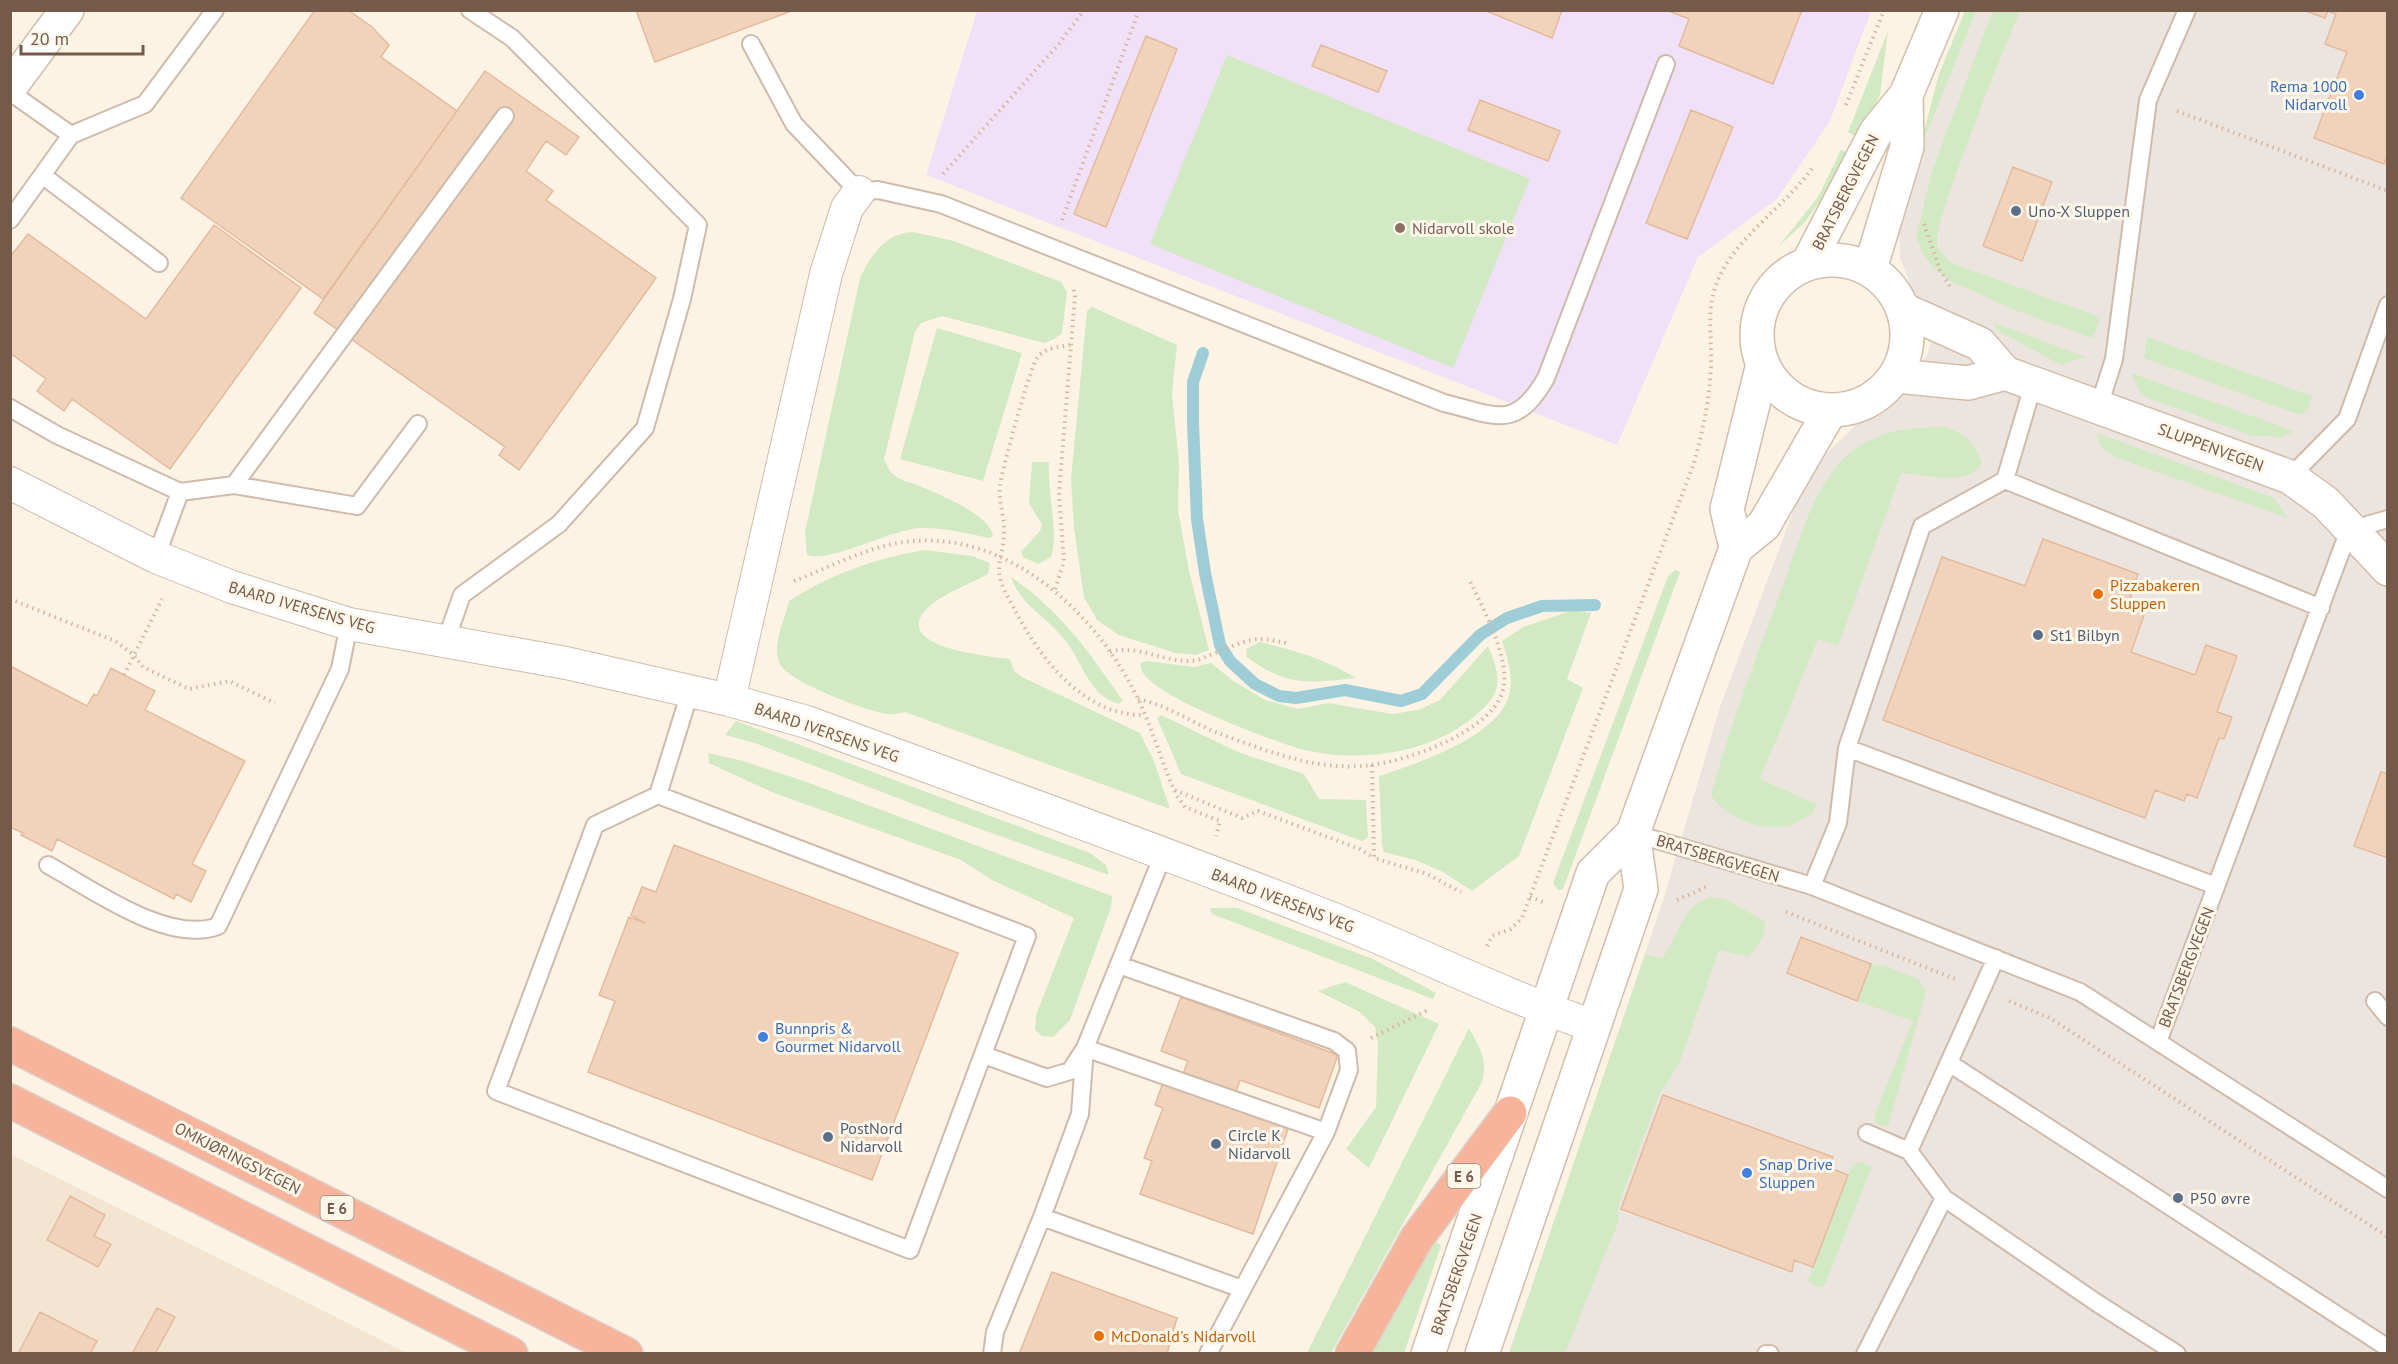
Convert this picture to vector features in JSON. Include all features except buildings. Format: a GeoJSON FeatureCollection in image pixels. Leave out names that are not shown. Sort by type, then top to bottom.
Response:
{"type":"FeatureCollection","features":[{"type":"Feature","properties":{"kind":"highway","name":"OMKJØRINGSVEGEN"},"geometry":{"type":"LineString","coordinates":[[10,1044],[626,1353]]}},
{"type":"Feature","properties":{"kind":"highway"},"geometry":{"type":"LineString","coordinates":[[10,1101],[511,1353]]}},
{"type":"Feature","properties":{"kind":"highway","name":"E 6"},"geometry":{"type":"LineString","coordinates":[[1352,1353],[1417,1238],[1510,1113]]}},
{"type":"Feature","properties":{"kind":"main road"},"geometry":{"type":"LineString","coordinates":[[10,87],[67,10]]}},
{"type":"Feature","properties":{"kind":"main road","name":"BRATSBERGVEGEN"},"geometry":{"type":"LineString","coordinates":[[1808,263],[1876,132],[1906,95],[1942,10]]}},
{"type":"Feature","properties":{"kind":"main road","name":"BRATSBERGVEGEN"},"geometry":{"type":"LineString","coordinates":[[1870,269],[1907,147],[1906,95]]}},
{"type":"Feature","properties":{"kind":"main road"},"geometry":{"type":"LineString","coordinates":[[1846,261],[1870,269],[1890,287],[1904,309],[1908,335],[1897,376],[1879,395],[1856,408],[1830,411],[1805,406],[1777,387],[1763,364],[1757,339],[1765,300],[1782,279],[1808,263],[1846,261]]}},
{"type":"Feature","properties":{"kind":"main road","name":"SLUPPENVEGEN"},"geometry":{"type":"LineString","coordinates":[[1904,309],[1980,344],[2020,378],[2290,477],[2326,503],[2349,530],[2388,568]]}},
{"type":"Feature","properties":{"kind":"main road"},"geometry":{"type":"LineString","coordinates":[[1763,364],[1727,509],[1736,548],[1764,525],[1830,411]]}},
{"type":"Feature","properties":{"kind":"main road"},"geometry":{"type":"LineString","coordinates":[[1897,376],[1968,383],[2020,378]]}},
{"type":"Feature","properties":{"kind":"main road","name":"BRATSBERGVEGEN"},"geometry":{"type":"LineString","coordinates":[[1428,1353],[1593,873],[1633,833],[1736,548]]}},
{"type":"Feature","properties":{"kind":"main road","name":"BRATSBERGVEGEN"},"geometry":{"type":"LineString","coordinates":[[1482,1353],[1641,889],[1633,833]]}},
{"type":"Feature","properties":{"kind":"street"},"geometry":{"type":"LineString","coordinates":[[729,700],[826,274],[847,208],[859,192]]}},
{"type":"Feature","properties":{"kind":"street","name":"BAARD IVERSENS VEG"},"geometry":{"type":"LineString","coordinates":[[10,483],[168,562],[232,587],[349,624],[566,663],[729,700],[807,722],[1324,915],[1424,955],[1545,1010],[1594,1026]]}},
{"type":"Feature","properties":{"kind":"lane"},"geometry":{"type":"LineString","coordinates":[[10,220],[71,135],[145,104],[215,10]]}},
{"type":"Feature","properties":{"kind":"lane"},"geometry":{"type":"LineString","coordinates":[[445,643],[462,595],[559,524],[645,428],[682,299],[698,225],[512,38],[470,10]]}},
{"type":"Feature","properties":{"kind":"lane"},"geometry":{"type":"LineString","coordinates":[[2099,406],[2114,359],[2148,100],[2187,10]]}},
{"type":"Feature","properties":{"kind":"lane"},"geometry":{"type":"LineString","coordinates":[[751,44],[794,124],[859,192],[878,190],[941,204],[1444,403],[1500,416],[1515,415],[1535,398],[1546,378],[1666,64]]}},
{"type":"Feature","properties":{"kind":"lane"},"geometry":{"type":"LineString","coordinates":[[10,92],[71,135]]}},
{"type":"Feature","properties":{"kind":"lane"},"geometry":{"type":"LineString","coordinates":[[234,485],[505,116]]}},
{"type":"Feature","properties":{"kind":"lane"},"geometry":{"type":"LineString","coordinates":[[42,175],[159,263]]}},
{"type":"Feature","properties":{"kind":"lane"},"geometry":{"type":"LineString","coordinates":[[2290,477],[2347,419],[2388,305]]}},
{"type":"Feature","properties":{"kind":"lane"},"geometry":{"type":"LineString","coordinates":[[2005,480],[2020,378]]}},
{"type":"Feature","properties":{"kind":"lane"},"geometry":{"type":"LineString","coordinates":[[10,408],[57,435],[180,492],[234,485],[357,506],[418,424]]}},
{"type":"Feature","properties":{"kind":"lane"},"geometry":{"type":"LineString","coordinates":[[2005,480],[2321,608]]}},
{"type":"Feature","properties":{"kind":"lane"},"geometry":{"type":"LineString","coordinates":[[1812,886],[1838,823],[1847,748],[1922,526],[2005,480]]}},
{"type":"Feature","properties":{"kind":"lane"},"geometry":{"type":"LineString","coordinates":[[168,562],[180,492]]}},
{"type":"Feature","properties":{"kind":"lane"},"geometry":{"type":"LineString","coordinates":[[2349,530],[2388,519]]}},
{"type":"Feature","properties":{"kind":"lane","name":"BRATSBERGVEGEN"},"geometry":{"type":"LineString","coordinates":[[1633,833],[1812,886],[1996,958],[2080,992],[2158,1042],[2349,530]]}},
{"type":"Feature","properties":{"kind":"lane"},"geometry":{"type":"LineString","coordinates":[[48,865],[150,921],[203,932],[218,926],[340,669],[349,624]]}},
{"type":"Feature","properties":{"kind":"lane"},"geometry":{"type":"LineString","coordinates":[[658,795],[690,692]]}},
{"type":"Feature","properties":{"kind":"lane"},"geometry":{"type":"LineString","coordinates":[[1847,748],[2216,886]]}},
{"type":"Feature","properties":{"kind":"lane"},"geometry":{"type":"LineString","coordinates":[[658,795],[1027,936],[910,1250],[496,1091],[595,825],[658,795]]}},
{"type":"Feature","properties":{"kind":"lane"},"geometry":{"type":"LineString","coordinates":[[984,1055],[1047,1078],[1070,1071],[1085,1048],[1163,855]]}},
{"type":"Feature","properties":{"kind":"lane"},"geometry":{"type":"LineString","coordinates":[[1909,1151],[1996,958]]}},
{"type":"Feature","properties":{"kind":"lane"},"geometry":{"type":"LineString","coordinates":[[1119,965],[1334,1041],[1347,1051],[1349,1070],[1326,1132],[1208,1353]]}},
{"type":"Feature","properties":{"kind":"lane"},"geometry":{"type":"LineString","coordinates":[[2375,1001],[2388,1017]]}},
{"type":"Feature","properties":{"kind":"lane"},"geometry":{"type":"LineString","coordinates":[[2158,1042],[2388,1189]]}},
{"type":"Feature","properties":{"kind":"lane"},"geometry":{"type":"LineString","coordinates":[[1085,1048],[1326,1132]]}},
{"type":"Feature","properties":{"kind":"lane"},"geometry":{"type":"LineString","coordinates":[[992,1353],[994,1332],[1042,1217],[1080,1114],[1085,1048]]}},
{"type":"Feature","properties":{"kind":"lane"},"geometry":{"type":"LineString","coordinates":[[1949,1063],[2388,1348]]}},
{"type":"Feature","properties":{"kind":"lane"},"geometry":{"type":"LineString","coordinates":[[1867,1133],[1909,1151],[1944,1198],[2097,1303],[2177,1353]]}},
{"type":"Feature","properties":{"kind":"lane"},"geometry":{"type":"LineString","coordinates":[[1865,1353],[1944,1198]]}},
{"type":"Feature","properties":{"kind":"lane"},"geometry":{"type":"LineString","coordinates":[[1042,1217],[1242,1289]]}},
{"type":"Feature","properties":{"kind":"path"},"geometry":{"type":"LineString","coordinates":[[938,179],[1058,45],[1084,10]]}},
{"type":"Feature","properties":{"kind":"path"},"geometry":{"type":"LineString","coordinates":[[1052,249],[1139,10]]}},
{"type":"Feature","properties":{"kind":"path"},"geometry":{"type":"LineString","coordinates":[[1842,114],[1884,10]]}},
{"type":"Feature","properties":{"kind":"path"},"geometry":{"type":"LineString","coordinates":[[2148,100],[2388,191]]}},
{"type":"Feature","properties":{"kind":"path"},"geometry":{"type":"LineString","coordinates":[[1492,936],[1511,930],[1522,918],[1694,463],[1706,418],[1712,363],[1710,303],[1717,281],[1743,243],[1783,203],[1816,161]]}},
{"type":"Feature","properties":{"kind":"path"},"geometry":{"type":"LineString","coordinates":[[1921,216],[1940,270],[1956,295]]}},
{"type":"Feature","properties":{"kind":"path"},"geometry":{"type":"LineString","coordinates":[[1055,590],[1064,562],[1059,493],[1075,296],[1071,279]]}},
{"type":"Feature","properties":{"kind":"path"},"geometry":{"type":"LineString","coordinates":[[1070,345],[1045,351],[1036,358],[1029,381],[1000,486],[1005,533],[999,570],[1001,581],[1038,650],[1082,694],[1126,716],[1144,715]]}},
{"type":"Feature","properties":{"kind":"path"},"geometry":{"type":"LineString","coordinates":[[757,581],[790,583],[859,554],[904,542],[936,540],[967,543],[1002,557],[1055,590],[1110,652],[1138,698],[1174,790],[1185,807],[1220,821],[1213,845]]}},
{"type":"Feature","properties":{"kind":"path"},"geometry":{"type":"LineString","coordinates":[[124,675],[134,655],[168,562]]}},
{"type":"Feature","properties":{"kind":"path"},"geometry":{"type":"LineString","coordinates":[[1138,698],[1158,703],[1212,730],[1309,762],[1345,766],[1372,765],[1402,759],[1431,748],[1482,719],[1497,704],[1503,692],[1502,657],[1486,614],[1470,581]]}},
{"type":"Feature","properties":{"kind":"path"},"geometry":{"type":"LineString","coordinates":[[10,599],[115,641],[134,655],[143,667],[189,689],[229,681],[275,703]]}},
{"type":"Feature","properties":{"kind":"path"},"geometry":{"type":"LineString","coordinates":[[1110,652],[1122,648],[1174,660],[1194,661],[1264,637],[1289,644]]}},
{"type":"Feature","properties":{"kind":"path"},"geometry":{"type":"LineString","coordinates":[[1372,765],[1374,858]]}},
{"type":"Feature","properties":{"kind":"path"},"geometry":{"type":"LineString","coordinates":[[1174,790],[1242,818],[1258,811],[1360,849],[1374,858],[1427,874],[1461,892]]}},
{"type":"Feature","properties":{"kind":"path"},"geometry":{"type":"LineString","coordinates":[[1675,901],[1689,893],[1714,886]]}},
{"type":"Feature","properties":{"kind":"path"},"geometry":{"type":"LineString","coordinates":[[1784,911],[2050,1018],[2388,1237]]}},
{"type":"Feature","properties":{"kind":"path"},"geometry":{"type":"LineString","coordinates":[[1385,1030],[1430,1008]]}},
{"type":"Feature","properties":{"kind":"shaded area","name":"Nidarvoll skole"},"geometry":{"type":"Polygon","coordinates":[[[977,11],[1871,11],[1830,121],[1777,199],[1698,257],[1617,445],[926,175],[977,11]]]}},
{"type":"Feature","properties":{"kind":"shaded area"},"geometry":{"type":"Polygon","coordinates":[[[1965,11],[2387,11],[2387,1353],[1509,1354],[1663,901],[1720,707],[1800,493],[1827,453],[1927,356],[1932,338],[1900,258],[1899,229],[1939,75],[1965,11]]]}},
{"type":"Feature","properties":{"kind":"shaded area"},"geometry":{"type":"Polygon","coordinates":[[[10,1154],[254,1276],[407,1353],[11,1353],[10,1154]]]}},
{"type":"Feature","properties":{"kind":"green space"},"geometry":{"type":"Polygon","coordinates":[[[1993,10],[2020,11],[1957,171],[1938,231],[1937,246],[1952,263],[2100,317],[2093,338],[2012,309],[1951,281],[1936,270],[1923,255],[1916,237],[1933,168],[1993,10]]]}},
{"type":"Feature","properties":{"kind":"green space"},"geometry":{"type":"Polygon","coordinates":[[[1965,11],[1976,11],[1918,155],[1939,74],[1965,11]]]}},
{"type":"Feature","properties":{"kind":"green space"},"geometry":{"type":"Polygon","coordinates":[[[1888,31],[1880,95],[1859,139],[1848,132],[1888,31]]]}},
{"type":"Feature","properties":{"kind":"green space"},"geometry":{"type":"Polygon","coordinates":[[[1227,55],[1530,179],[1453,368],[1150,244],[1227,55]]]}},
{"type":"Feature","properties":{"kind":"green space"},"geometry":{"type":"Polygon","coordinates":[[[1841,150],[1853,155],[1805,222],[1778,247],[1818,197],[1841,150]]]}},
{"type":"Feature","properties":{"kind":"green space"},"geometry":{"type":"Polygon","coordinates":[[[913,232],[954,241],[1061,282],[1067,292],[1062,333],[1044,343],[942,316],[921,323],[915,332],[884,459],[891,472],[903,481],[939,494],[974,513],[990,528],[993,536],[989,538],[946,529],[920,528],[892,534],[831,554],[807,555],[805,532],[860,278],[880,247],[894,236],[913,232]]]}},
{"type":"Feature","properties":{"kind":"green space"},"geometry":{"type":"Polygon","coordinates":[[[1092,307],[1177,345],[1172,394],[1179,463],[1178,510],[1189,571],[1209,650],[1196,655],[1175,653],[1119,635],[1097,620],[1084,597],[1074,528],[1071,479],[1087,311],[1092,307]]]}},
{"type":"Feature","properties":{"kind":"green space"},"geometry":{"type":"Polygon","coordinates":[[[1992,322],[2086,357],[2061,365],[1998,331],[1992,322]]]}},
{"type":"Feature","properties":{"kind":"green space"},"geometry":{"type":"Polygon","coordinates":[[[937,328],[1022,353],[983,481],[900,459],[937,328]]]}},
{"type":"Feature","properties":{"kind":"green space"},"geometry":{"type":"Polygon","coordinates":[[[2147,337],[2312,396],[2308,410],[2303,414],[2294,413],[2144,358],[2147,337]]]}},
{"type":"Feature","properties":{"kind":"green space"},"geometry":{"type":"Polygon","coordinates":[[[2131,373],[2294,431],[2283,437],[2253,436],[2148,398],[2140,392],[2131,373]]]}},
{"type":"Feature","properties":{"kind":"green space"},"geometry":{"type":"Polygon","coordinates":[[[1943,427],[1963,435],[1975,448],[1982,462],[1968,475],[1957,477],[1901,473],[1838,646],[1818,639],[1760,779],[1816,804],[1813,813],[1791,825],[1778,827],[1756,825],[1734,816],[1717,803],[1711,795],[1752,670],[1800,536],[1817,496],[1841,461],[1866,442],[1887,433],[1943,427]]]}},
{"type":"Feature","properties":{"kind":"green space"},"geometry":{"type":"Polygon","coordinates":[[[2097,433],[2274,498],[2288,518],[2114,457],[2101,447],[2097,433]]]}},
{"type":"Feature","properties":{"kind":"green space"},"geometry":{"type":"Polygon","coordinates":[[[1032,462],[1049,462],[1054,537],[1051,557],[1038,564],[1023,557],[1021,552],[1040,531],[1042,525],[1029,503],[1032,462]]]}},
{"type":"Feature","properties":{"kind":"green space"},"geometry":{"type":"Polygon","coordinates":[[[925,550],[972,556],[990,563],[988,574],[946,595],[924,612],[919,624],[923,634],[934,642],[950,648],[1010,659],[1014,671],[1022,677],[1140,733],[1154,761],[1170,809],[905,712],[887,714],[862,707],[812,687],[780,664],[778,641],[789,601],[854,568],[925,550]]]}},
{"type":"Feature","properties":{"kind":"green space"},"geometry":{"type":"Polygon","coordinates":[[[1675,570],[1680,572],[1563,889],[1558,890],[1553,883],[1668,576],[1675,570]]]}},
{"type":"Feature","properties":{"kind":"green space"},"geometry":{"type":"Polygon","coordinates":[[[1011,577],[1045,604],[1073,633],[1123,701],[1118,704],[1098,692],[1065,640],[1021,596],[1011,577]]]}},
{"type":"Feature","properties":{"kind":"green space"},"geometry":{"type":"Polygon","coordinates":[[[1573,610],[1591,613],[1567,679],[1583,688],[1519,856],[1472,891],[1443,872],[1415,860],[1384,852],[1379,776],[1456,746],[1492,721],[1504,707],[1511,685],[1508,659],[1502,641],[1523,627],[1573,610]]]}},
{"type":"Feature","properties":{"kind":"green space"},"geometry":{"type":"Polygon","coordinates":[[[1260,642],[1322,660],[1356,678],[1299,681],[1274,674],[1247,657],[1246,649],[1260,642]]]}},
{"type":"Feature","properties":{"kind":"green space"},"geometry":{"type":"Polygon","coordinates":[[[1488,646],[1498,679],[1497,688],[1488,704],[1470,720],[1423,745],[1388,753],[1353,756],[1296,748],[1204,712],[1157,686],[1144,674],[1141,663],[1147,661],[1194,667],[1211,663],[1232,680],[1265,700],[1298,709],[1328,703],[1392,714],[1418,710],[1440,700],[1488,646]]]}},
{"type":"Feature","properties":{"kind":"green space"},"geometry":{"type":"Polygon","coordinates":[[[1161,715],[1240,753],[1304,774],[1319,799],[1366,800],[1368,837],[1362,841],[1181,774],[1157,718],[1161,715]]]}},
{"type":"Feature","properties":{"kind":"green space"},"geometry":{"type":"Polygon","coordinates":[[[736,721],[1090,853],[1106,865],[1109,875],[947,817],[755,743],[725,735],[736,721]]]}},
{"type":"Feature","properties":{"kind":"green space"},"geometry":{"type":"Polygon","coordinates":[[[708,753],[739,760],[801,780],[1112,896],[1111,907],[1070,1020],[1053,1037],[1042,1036],[1035,1030],[1036,1015],[1074,918],[992,880],[961,860],[774,793],[709,763],[708,753]]]}},
{"type":"Feature","properties":{"kind":"green space"},"geometry":{"type":"Polygon","coordinates":[[[1710,897],[1725,899],[1766,922],[1762,939],[1749,957],[1719,950],[1679,1064],[1660,1093],[1619,1204],[1618,1223],[1565,1353],[1509,1353],[1645,954],[1662,958],[1686,915],[1700,902],[1710,897]]]}},
{"type":"Feature","properties":{"kind":"green space"},"geometry":{"type":"Polygon","coordinates":[[[1210,908],[1237,908],[1373,959],[1436,993],[1433,999],[1212,914],[1210,908]]]}},
{"type":"Feature","properties":{"kind":"green space"},"geometry":{"type":"Polygon","coordinates":[[[1871,964],[1885,966],[1918,979],[1926,992],[1888,1126],[1875,1123],[1875,1113],[1913,1021],[1857,1001],[1871,964]]]}},
{"type":"Feature","properties":{"kind":"green space"},"geometry":{"type":"Polygon","coordinates":[[[1345,982],[1439,1024],[1369,1168],[1346,1149],[1376,1107],[1378,1044],[1375,1027],[1360,1012],[1318,991],[1345,982]]]}},
{"type":"Feature","properties":{"kind":"green space"},"geometry":{"type":"Polygon","coordinates":[[[1469,1028],[1480,1048],[1483,1060],[1482,1082],[1331,1353],[1307,1353],[1469,1028]]]}},
{"type":"Feature","properties":{"kind":"green space"},"geometry":{"type":"Polygon","coordinates":[[[1859,1162],[1872,1166],[1824,1287],[1814,1286],[1808,1280],[1852,1165],[1859,1162]]]}},
{"type":"Feature","properties":{"kind":"green space"},"geometry":{"type":"Polygon","coordinates":[[[1434,1240],[1441,1246],[1404,1353],[1370,1354],[1434,1240]]]}},
{"type":"Feature","properties":{"kind":"waterway"},"geometry":{"type":"LineString","coordinates":[[1203,353],[1193,382],[1193,423],[1197,519],[1205,573],[1220,645],[1230,661],[1255,684],[1279,696],[1296,698],[1345,690],[1401,701],[1422,694],[1480,635],[1507,618],[1542,606],[1595,605]]}},
{"type":"Feature","properties":{"kind":"place","name":"Rema 1000 Nidarvoll"},"geometry":{"type":"Point","coordinates":[2359,95]}},
{"type":"Feature","properties":{"kind":"place","name":"Uno-X Sluppen"},"geometry":{"type":"Point","coordinates":[2016,211]}},
{"type":"Feature","properties":{"kind":"place","name":"Nidarvoll skole"},"geometry":{"type":"Point","coordinates":[1400,228]}},
{"type":"Feature","properties":{"kind":"place","name":"Pizzabakeren Sluppen"},"geometry":{"type":"Point","coordinates":[2098,594]}},
{"type":"Feature","properties":{"kind":"place","name":"St1 Bilbyn"},"geometry":{"type":"Point","coordinates":[2038,635]}},
{"type":"Feature","properties":{"kind":"place","name":"Bunnpris & Gourmet Nidarvoll"},"geometry":{"type":"Point","coordinates":[763,1037]}},
{"type":"Feature","properties":{"kind":"place","name":"PostNord Nidarvoll"},"geometry":{"type":"Point","coordinates":[828,1137]}},
{"type":"Feature","properties":{"kind":"place","name":"Circle K Nidarvoll"},"geometry":{"type":"Point","coordinates":[1216,1144]}},
{"type":"Feature","properties":{"kind":"place","name":"Snap Drive Sluppen"},"geometry":{"type":"Point","coordinates":[1747,1173]}},
{"type":"Feature","properties":{"kind":"place","name":"P50 øvre"},"geometry":{"type":"Point","coordinates":[2178,1198]}},
{"type":"Feature","properties":{"kind":"place","name":"McDonald's Nidarvoll"},"geometry":{"type":"Point","coordinates":[1099,1336]}}]}
